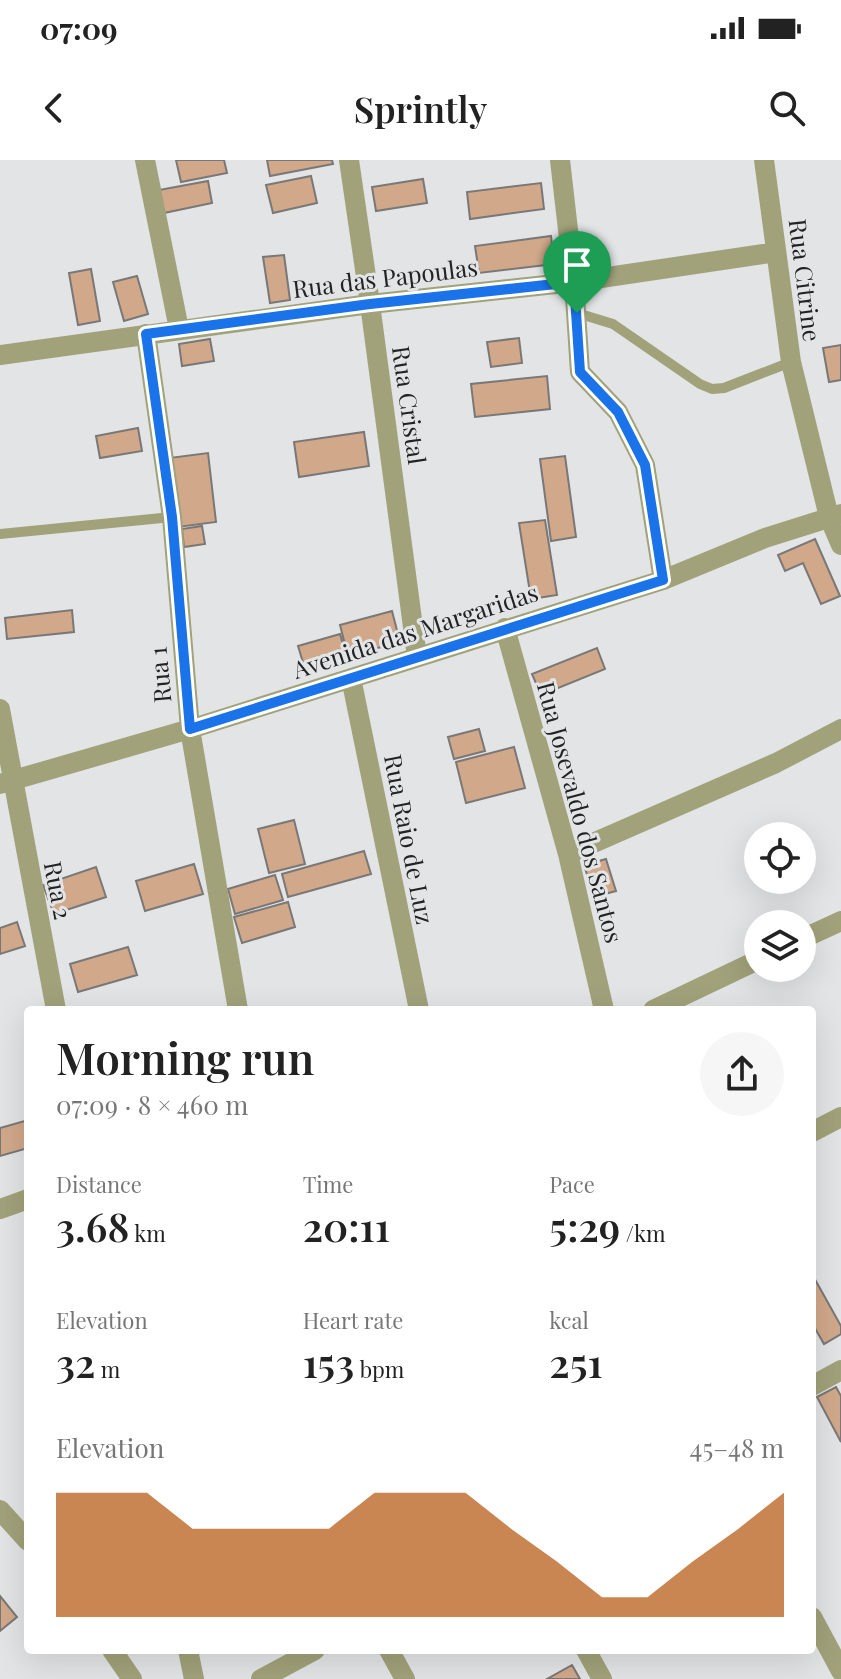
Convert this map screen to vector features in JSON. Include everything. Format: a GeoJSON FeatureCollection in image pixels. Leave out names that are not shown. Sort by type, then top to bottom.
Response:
{"type":"FeatureCollection","features":[{"type":"Feature","properties":{"kind":"street"},"geometry":{"type":"LineString","coordinates":[[145,160],[179,329]]}},
{"type":"Feature","properties":{"kind":"street","name":"Rua Cristal"},"geometry":{"type":"LineString","coordinates":[[349,160],[417,657]]}},
{"type":"Feature","properties":{"kind":"street"},"geometry":{"type":"LineString","coordinates":[[560,160],[577,313],[580,372],[618,412],[645,465],[663,580]]}},
{"type":"Feature","properties":{"kind":"street","name":"Rua Citrine"},"geometry":{"type":"LineString","coordinates":[[764,160],[791,362],[841,545]]}},
{"type":"Feature","properties":{"kind":"street","name":"Rua das Papoulas"},"geometry":{"type":"LineString","coordinates":[[0,355],[370,304],[574,282],[776,252]]}},
{"type":"Feature","properties":{"kind":"street","name":"Rua 1"},"geometry":{"type":"LineString","coordinates":[[146,334],[172,517],[190,729],[237,1006]]}},
{"type":"Feature","properties":{"kind":"street","name":"Avenida das Margaridas"},"geometry":{"type":"LineString","coordinates":[[6,782],[190,729],[663,580],[765,538],[835,516]]}},
{"type":"Feature","properties":{"kind":"street","name":"Rua Josevaldo dos Santos"},"geometry":{"type":"LineString","coordinates":[[505,628],[568,854],[603,1006]]}},
{"type":"Feature","properties":{"kind":"street","name":"Rua Raio de Luz"},"geometry":{"type":"LineString","coordinates":[[351,678],[418,1006]]}},
{"type":"Feature","properties":{"kind":"street","name":"Rua 2"},"geometry":{"type":"LineString","coordinates":[[0,709],[6,782],[55,1006]]}},
{"type":"Feature","properties":{"kind":"street"},"geometry":{"type":"LineString","coordinates":[[568,854],[776,763],[841,729]]}},
{"type":"Feature","properties":{"kind":"street"},"geometry":{"type":"LineString","coordinates":[[816,933],[841,921]]}},
{"type":"Feature","properties":{"kind":"street"},"geometry":{"type":"LineString","coordinates":[[661,1006],[744,967]]}},
{"type":"Feature","properties":{"kind":"street"},"geometry":{"type":"LineString","coordinates":[[816,1130],[841,1117]]}},
{"type":"Feature","properties":{"kind":"street"},"geometry":{"type":"LineString","coordinates":[[0,1209],[24,1200]]}},
{"type":"Feature","properties":{"kind":"street"},"geometry":{"type":"LineString","coordinates":[[816,1384],[841,1370]]}},
{"type":"Feature","properties":{"kind":"street"},"geometry":{"type":"LineString","coordinates":[[0,1510],[24,1537]]}},
{"type":"Feature","properties":{"kind":"street"},"geometry":{"type":"LineString","coordinates":[[816,1624],[841,1671]]}},
{"type":"Feature","properties":{"kind":"street"},"geometry":{"type":"LineString","coordinates":[[115,1654],[132,1679]]}},
{"type":"Feature","properties":{"kind":"street"},"geometry":{"type":"LineString","coordinates":[[189,1654],[194,1679]]}},
{"type":"Feature","properties":{"kind":"street"},"geometry":{"type":"LineString","coordinates":[[261,1679],[308,1654]]}},
{"type":"Feature","properties":{"kind":"street"},"geometry":{"type":"LineString","coordinates":[[391,1654],[405,1679]]}},
{"type":"Feature","properties":{"kind":"street"},"geometry":{"type":"LineString","coordinates":[[588,1654],[602,1679]]}},
{"type":"Feature","properties":{"kind":"lane"},"geometry":{"type":"LineString","coordinates":[[577,313],[613,324],[700,384],[712,389],[724,388],[791,362]]}},
{"type":"Feature","properties":{"kind":"lane"},"geometry":{"type":"LineString","coordinates":[[0,534],[172,517]]}},
{"type":"Feature","properties":{"kind":"building"},"geometry":{"type":"Polygon","coordinates":[[[176,160],[224,160],[227,173],[181,182],[176,160]]]}},
{"type":"Feature","properties":{"kind":"building"},"geometry":{"type":"Polygon","coordinates":[[[267,160],[332,160],[333,164],[270,176],[267,160]]]}},
{"type":"Feature","properties":{"kind":"building"},"geometry":{"type":"Polygon","coordinates":[[[311,176],[317,203],[273,213],[266,185],[311,176]]]}},
{"type":"Feature","properties":{"kind":"building"},"geometry":{"type":"Polygon","coordinates":[[[423,179],[427,203],[376,211],[372,187],[423,179]]]}},
{"type":"Feature","properties":{"kind":"building"},"geometry":{"type":"Polygon","coordinates":[[[208,181],[212,203],[164,213],[159,190],[208,181]]]}},
{"type":"Feature","properties":{"kind":"building"},"geometry":{"type":"Polygon","coordinates":[[[541,183],[544,209],[470,219],[467,192],[541,183]]]}},
{"type":"Feature","properties":{"kind":"building"},"geometry":{"type":"Polygon","coordinates":[[[551,236],[554,264],[479,273],[475,246],[551,236]]]}},
{"type":"Feature","properties":{"kind":"building"},"geometry":{"type":"Polygon","coordinates":[[[284,255],[290,300],[270,303],[263,257],[284,255]]]}},
{"type":"Feature","properties":{"kind":"building"},"geometry":{"type":"Polygon","coordinates":[[[91,269],[100,321],[78,325],[69,273],[91,269]]]}},
{"type":"Feature","properties":{"kind":"building"},"geometry":{"type":"Polygon","coordinates":[[[137,276],[148,314],[124,321],[113,282],[137,276]]]}},
{"type":"Feature","properties":{"kind":"building"},"geometry":{"type":"Polygon","coordinates":[[[519,338],[522,363],[491,367],[487,342],[519,338]]]}},
{"type":"Feature","properties":{"kind":"building"},"geometry":{"type":"Polygon","coordinates":[[[210,339],[214,361],[182,366],[179,344],[210,339]]]}},
{"type":"Feature","properties":{"kind":"building"},"geometry":{"type":"Polygon","coordinates":[[[841,345],[841,380],[829,382],[823,348],[841,345]]]}},
{"type":"Feature","properties":{"kind":"building"},"geometry":{"type":"Polygon","coordinates":[[[547,376],[550,409],[475,417],[471,384],[547,376]]]}},
{"type":"Feature","properties":{"kind":"building"},"geometry":{"type":"Polygon","coordinates":[[[138,428],[142,451],[100,458],[96,436],[138,428]]]}},
{"type":"Feature","properties":{"kind":"building"},"geometry":{"type":"Polygon","coordinates":[[[364,432],[369,466],[299,477],[294,442],[364,432]]]}},
{"type":"Feature","properties":{"kind":"building"},"geometry":{"type":"Polygon","coordinates":[[[208,453],[216,522],[178,527],[169,458],[208,453]]]}},
{"type":"Feature","properties":{"kind":"building"},"geometry":{"type":"Polygon","coordinates":[[[565,456],[576,537],[551,541],[540,459],[565,456]]]}},
{"type":"Feature","properties":{"kind":"building"},"geometry":{"type":"Polygon","coordinates":[[[545,520],[557,595],[531,599],[519,523],[545,520]]]}},
{"type":"Feature","properties":{"kind":"building"},"geometry":{"type":"Polygon","coordinates":[[[202,526],[205,544],[184,547],[182,529],[202,526]]]}},
{"type":"Feature","properties":{"kind":"building"},"geometry":{"type":"Polygon","coordinates":[[[815,539],[840,596],[821,604],[803,563],[785,571],[778,555],[815,539]]]}},
{"type":"Feature","properties":{"kind":"building"},"geometry":{"type":"Polygon","coordinates":[[[72,610],[74,632],[7,639],[5,618],[72,610]]]}},
{"type":"Feature","properties":{"kind":"building"},"geometry":{"type":"Polygon","coordinates":[[[392,611],[400,642],[348,656],[340,625],[392,611]]]}},
{"type":"Feature","properties":{"kind":"building"},"geometry":{"type":"Polygon","coordinates":[[[340,634],[347,658],[305,669],[298,646],[340,634]]]}},
{"type":"Feature","properties":{"kind":"building"},"geometry":{"type":"Polygon","coordinates":[[[597,648],[605,669],[541,695],[532,674],[597,648]]]}},
{"type":"Feature","properties":{"kind":"building"},"geometry":{"type":"Polygon","coordinates":[[[479,729],[485,751],[454,759],[448,737],[479,729]]]}},
{"type":"Feature","properties":{"kind":"building"},"geometry":{"type":"Polygon","coordinates":[[[514,747],[525,788],[466,803],[456,762],[514,747]]]}},
{"type":"Feature","properties":{"kind":"building"},"geometry":{"type":"Polygon","coordinates":[[[294,820],[305,864],[269,873],[258,829],[294,820]]]}},
{"type":"Feature","properties":{"kind":"building"},"geometry":{"type":"Polygon","coordinates":[[[364,851],[371,874],[288,897],[282,874],[364,851]]]}},
{"type":"Feature","properties":{"kind":"building"},"geometry":{"type":"Polygon","coordinates":[[[606,859],[616,891],[594,897],[584,865],[606,859]]]}},
{"type":"Feature","properties":{"kind":"building"},"geometry":{"type":"Polygon","coordinates":[[[194,864],[203,894],[145,911],[136,881],[194,864]]]}},
{"type":"Feature","properties":{"kind":"building"},"geometry":{"type":"Polygon","coordinates":[[[96,867],[106,897],[54,914],[43,885],[96,867]]]}},
{"type":"Feature","properties":{"kind":"building"},"geometry":{"type":"Polygon","coordinates":[[[275,875],[283,900],[235,914],[228,889],[275,875]]]}},
{"type":"Feature","properties":{"kind":"building"},"geometry":{"type":"Polygon","coordinates":[[[288,902],[295,927],[242,943],[234,917],[288,902]]]}},
{"type":"Feature","properties":{"kind":"building"},"geometry":{"type":"Polygon","coordinates":[[[17,922],[25,946],[0,954],[0,928],[17,922]]]}},
{"type":"Feature","properties":{"kind":"building"},"geometry":{"type":"Polygon","coordinates":[[[128,947],[137,975],[78,992],[70,964],[128,947]]]}},
{"type":"Feature","properties":{"kind":"building"},"geometry":{"type":"Polygon","coordinates":[[[24,1121],[24,1149],[0,1156],[0,1128],[24,1121]]]}},
{"type":"Feature","properties":{"kind":"building"},"geometry":{"type":"Polygon","coordinates":[[[816,1281],[841,1326],[841,1334],[824,1344],[816,1330],[816,1281]]]}},
{"type":"Feature","properties":{"kind":"building"},"geometry":{"type":"Polygon","coordinates":[[[836,1387],[841,1396],[841,1442],[817,1397],[836,1387]]]}},
{"type":"Feature","properties":{"kind":"building"},"geometry":{"type":"Polygon","coordinates":[[[0,1596],[17,1617],[0,1631],[0,1596]]]}},
{"type":"Feature","properties":{"kind":"building"},"geometry":{"type":"Polygon","coordinates":[[[572,1665],[580,1679],[547,1679],[572,1665]]]}},
{"type":"Feature","properties":{"kind":"route"},"geometry":{"type":"LineString","coordinates":[[574,282],[577,313],[580,372],[618,412],[645,465],[663,580],[190,729],[172,517],[146,334],[370,304],[574,282]]}}]}
